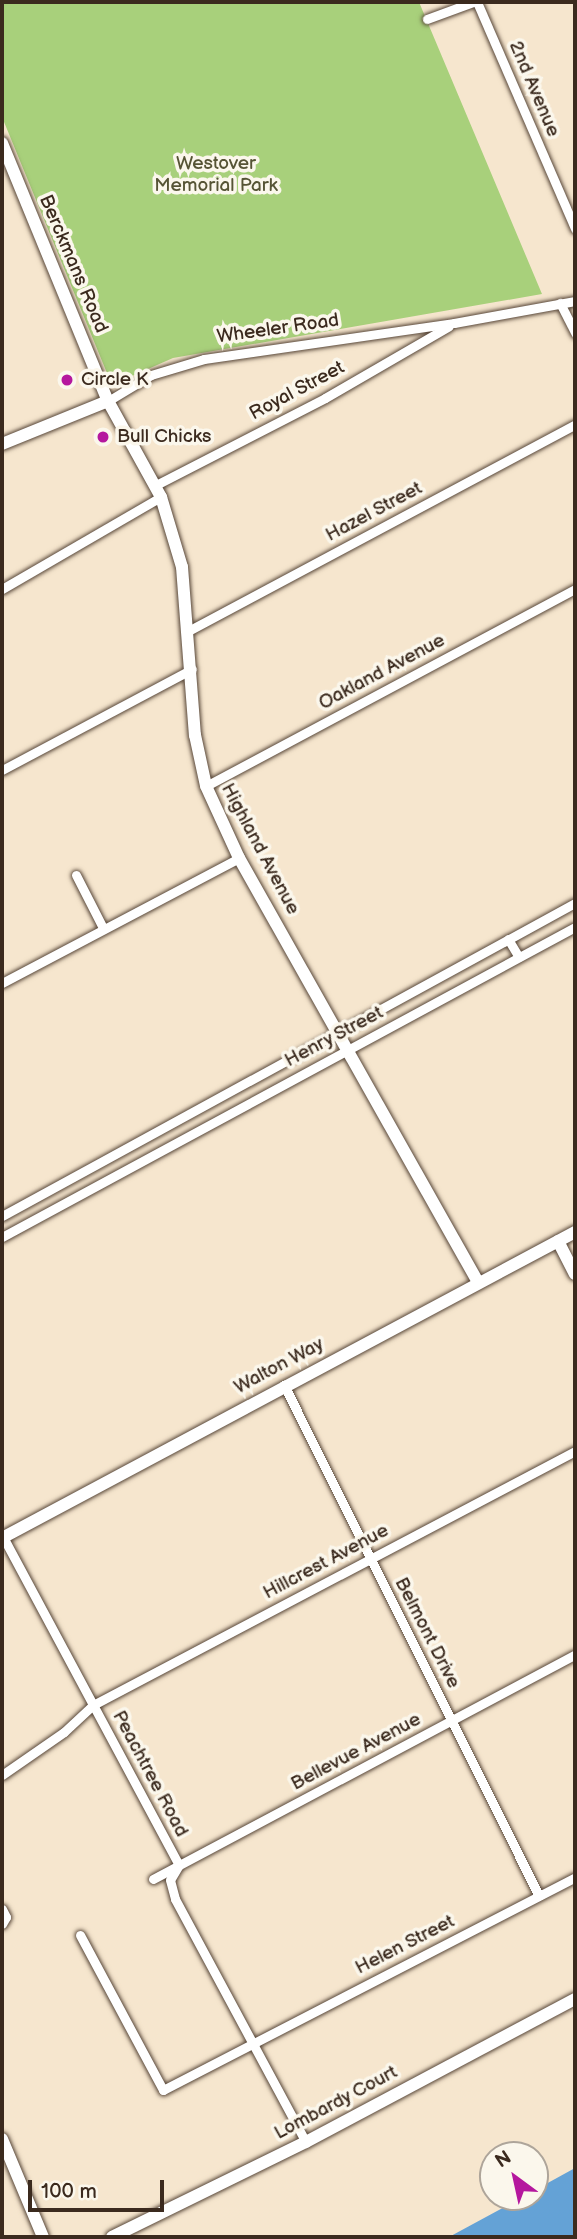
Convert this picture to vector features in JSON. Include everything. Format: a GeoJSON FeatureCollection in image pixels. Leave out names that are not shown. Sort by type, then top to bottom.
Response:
{"type":"FeatureCollection","features":[{"type":"Feature","properties":{"kind":"main road","name":"Berckmans Road"},"geometry":{"type":"LineString","coordinates":[[2,143],[108,401]]}},
{"type":"Feature","properties":{"kind":"main road","name":"Wheeler Road"},"geometry":{"type":"LineString","coordinates":[[2,444],[108,401]]}},
{"type":"Feature","properties":{"kind":"main road","name":"Highland Avenue"},"geometry":{"type":"LineString","coordinates":[[108,401],[158,491],[182,567],[190,630],[195,735],[205,786],[239,858],[340,1031],[478,1282]]}},
{"type":"Feature","properties":{"kind":"main road","name":"Walton Way"},"geometry":{"type":"LineString","coordinates":[[2,1537],[575,1232]]}},
{"type":"Feature","properties":{"kind":"main road"},"geometry":{"type":"LineString","coordinates":[[558,1241],[575,1273]]}},
{"type":"Feature","properties":{"kind":"main road","name":"Lombardy Court"},"geometry":{"type":"LineString","coordinates":[[112,2237],[306,2141],[575,1999]]}},
{"type":"Feature","properties":{"kind":"main road"},"geometry":{"type":"LineString","coordinates":[[2,2139],[43,2237]]}},
{"type":"Feature","properties":{"kind":"street"},"geometry":{"type":"LineString","coordinates":[[427,19],[475,2]]}},
{"type":"Feature","properties":{"kind":"street","name":"2nd Avenue"},"geometry":{"type":"LineString","coordinates":[[475,2],[575,229]]}},
{"type":"Feature","properties":{"kind":"street","name":"Wheeler Road"},"geometry":{"type":"LineString","coordinates":[[108,401],[151,375],[204,359],[454,323],[575,301]]}},
{"type":"Feature","properties":{"kind":"street"},"geometry":{"type":"LineString","coordinates":[[560,303],[575,332]]}},
{"type":"Feature","properties":{"kind":"street","name":"Royal Street"},"geometry":{"type":"LineString","coordinates":[[2,589],[158,491],[454,323]]}},
{"type":"Feature","properties":{"kind":"street","name":"Hazel Street"},"geometry":{"type":"LineString","coordinates":[[190,630],[575,424]]}},
{"type":"Feature","properties":{"kind":"street","name":"Oakland Avenue"},"geometry":{"type":"LineString","coordinates":[[205,786],[575,589]]}},
{"type":"Feature","properties":{"kind":"street"},"geometry":{"type":"LineString","coordinates":[[2,770],[192,669]]}},
{"type":"Feature","properties":{"kind":"street"},"geometry":{"type":"LineString","coordinates":[[2,983],[239,858]]}},
{"type":"Feature","properties":{"kind":"street"},"geometry":{"type":"LineString","coordinates":[[76,875],[103,928]]}},
{"type":"Feature","properties":{"kind":"street","name":"Henry Street"},"geometry":{"type":"LineString","coordinates":[[2,1216],[575,903]]}},
{"type":"Feature","properties":{"kind":"street","name":"Henry Street"},"geometry":{"type":"LineString","coordinates":[[2,1237],[575,927]]}},
{"type":"Feature","properties":{"kind":"street"},"geometry":{"type":"LineString","coordinates":[[508,939],[519,957]]}},
{"type":"Feature","properties":{"kind":"street"},"geometry":{"type":"LineString","coordinates":[[157,1132],[165,1148]]}},
{"type":"Feature","properties":{"kind":"street","name":"Belmont Drive"},"geometry":{"type":"LineString","coordinates":[[284,1385],[540,1896]]}},
{"type":"Feature","properties":{"kind":"street","name":"Hillcrest Avenue"},"geometry":{"type":"LineString","coordinates":[[2,1775],[64,1731],[93,1705],[575,1451]]}},
{"type":"Feature","properties":{"kind":"street","name":"Peachtree Road"},"geometry":{"type":"LineString","coordinates":[[2,1537],[179,1865],[170,1880],[175,1899],[251,2044],[306,2141]]}},
{"type":"Feature","properties":{"kind":"street","name":"Bellevue Avenue"},"geometry":{"type":"LineString","coordinates":[[153,1879],[575,1655]]}},
{"type":"Feature","properties":{"kind":"street","name":"Helen Street"},"geometry":{"type":"LineString","coordinates":[[80,1935],[163,2090],[575,1877]]}},
{"type":"Feature","properties":{"kind":"street"},"geometry":{"type":"LineString","coordinates":[[2,1909],[6,1917],[2,1924]]}},
{"type":"Feature","properties":{"kind":"green space","name":"Westover Memorial Park"},"geometry":{"type":"Polygon","coordinates":[[[2,2],[419,2],[542,294],[173,358],[123,380],[109,378],[2,117],[2,2]]]}},
{"type":"Feature","properties":{"kind":"water"},"geometry":{"type":"Polygon","coordinates":[[[575,2168],[575,2237],[449,2237],[497,2211],[549,2211],[549,2182],[575,2168]]]}},
{"type":"Feature","properties":{"kind":"place","name":"Circle K"},"geometry":{"type":"Point","coordinates":[67,380]}},
{"type":"Feature","properties":{"kind":"place","name":"Bull Chicks"},"geometry":{"type":"Point","coordinates":[103,437]}}]}
